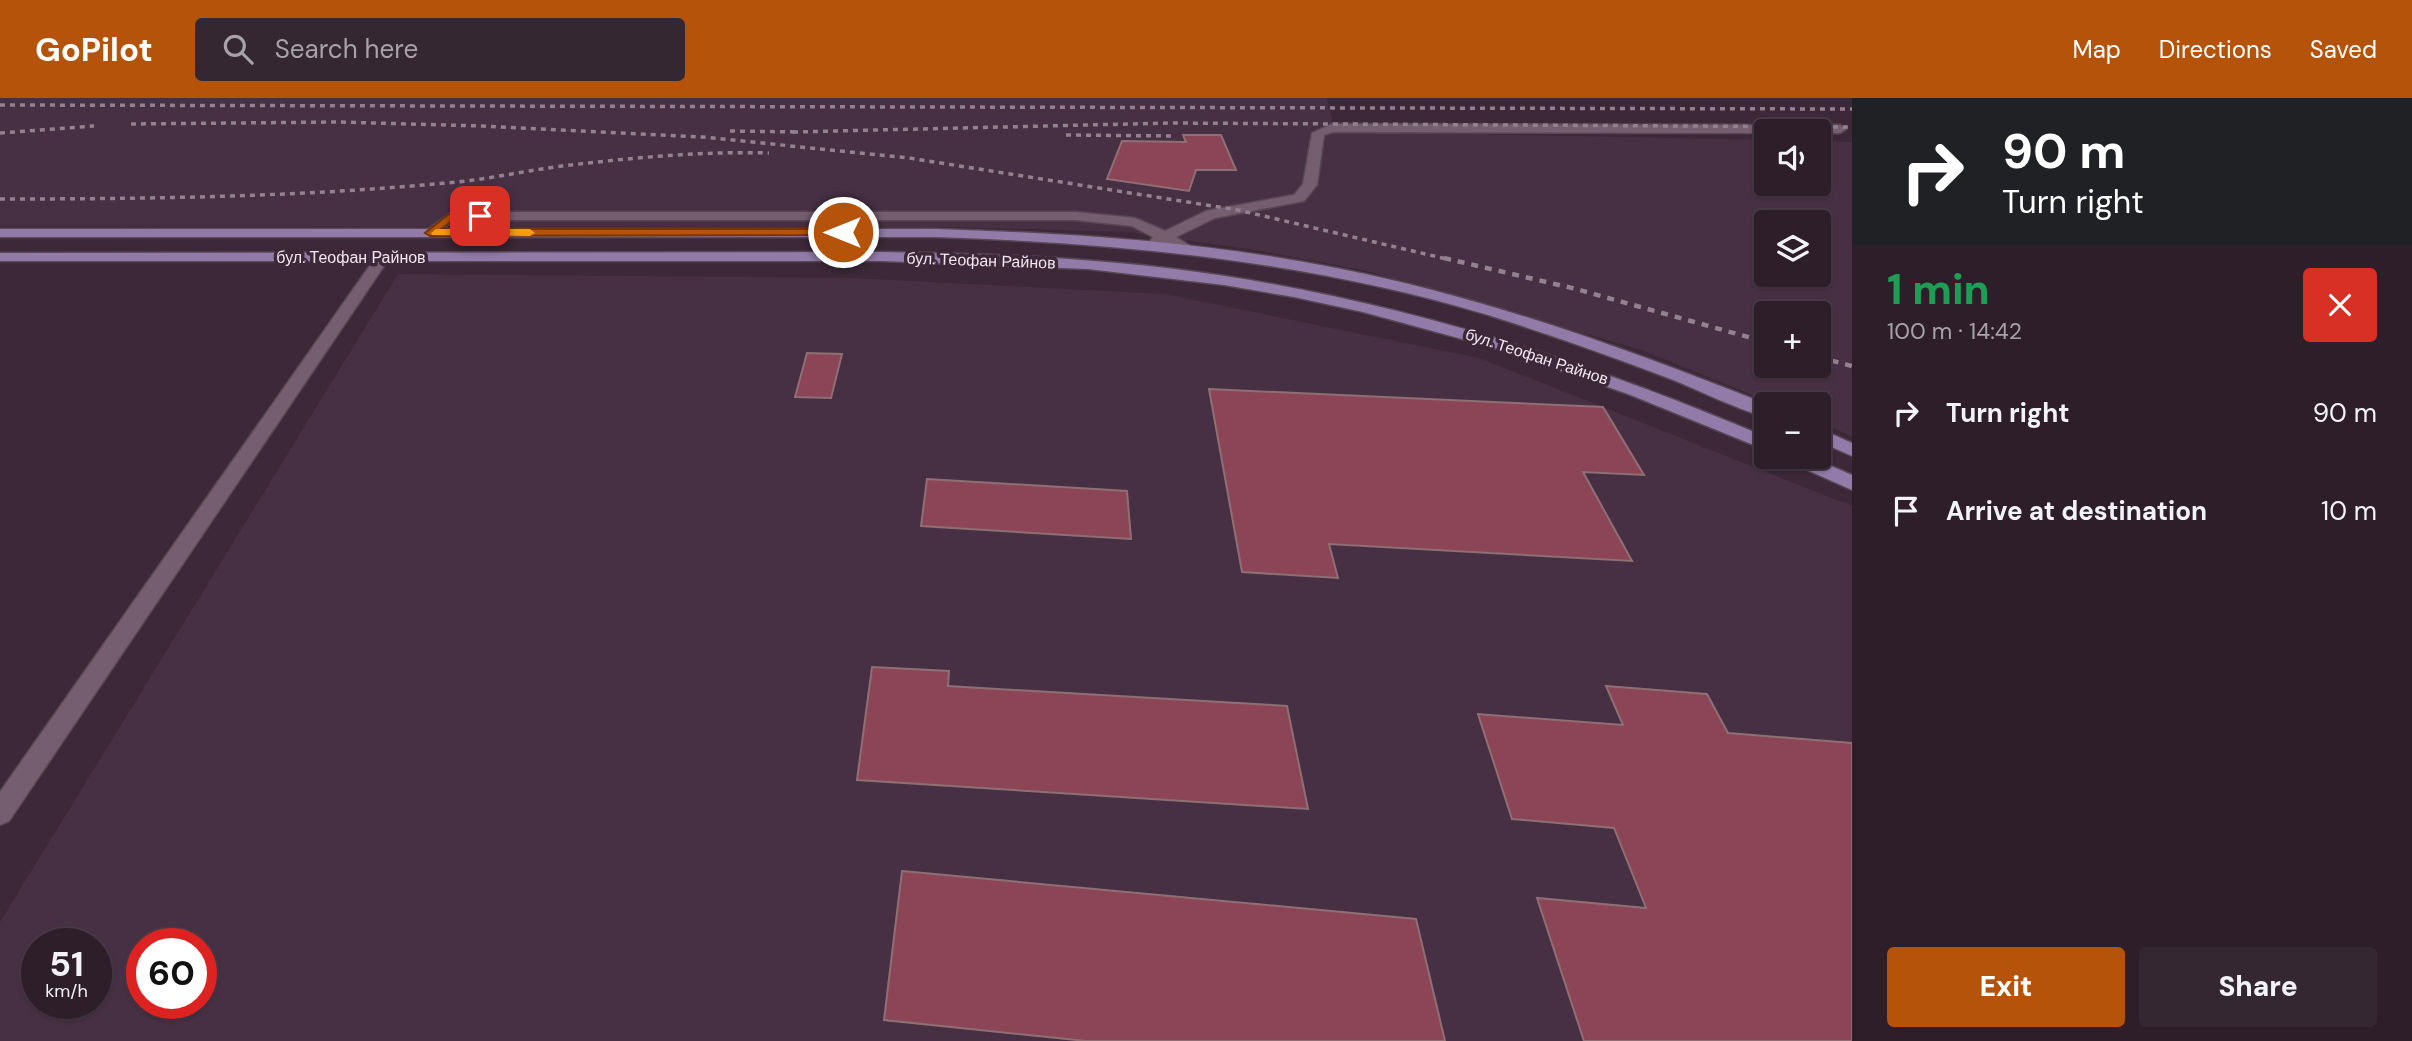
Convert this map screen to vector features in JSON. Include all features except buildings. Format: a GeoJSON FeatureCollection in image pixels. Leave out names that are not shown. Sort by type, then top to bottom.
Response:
{"type":"FeatureCollection","features":[{"type":"Feature","properties":{"kind":"main road","name":"бул. Теофан Райнов"},"geometry":{"type":"LineString","coordinates":[[0,233],[935,233],[1042,236],[1151,245],[1344,274],[1444,298],[1594,345],[1754,406]]}},
{"type":"Feature","properties":{"kind":"main road","name":"бул. Теофан Райнов"},"geometry":{"type":"LineString","coordinates":[[0,257],[925,257],[1062,262],[1171,273],[1322,298],[1476,335],[1568,364],[1671,403],[1754,439]]}},
{"type":"Feature","properties":{"kind":"main road"},"geometry":{"type":"LineString","coordinates":[[1831,440],[1852,450]]}},
{"type":"Feature","properties":{"kind":"main road"},"geometry":{"type":"LineString","coordinates":[[1822,469],[1852,482]]}},
{"type":"Feature","properties":{"kind":"street"},"geometry":{"type":"LineString","coordinates":[[1151,245],[1211,214],[1300,198],[1310,185],[1318,133],[1332,128],[1840,129]]}},
{"type":"Feature","properties":{"kind":"street"},"geometry":{"type":"LineString","coordinates":[[430,233],[452,216],[1075,216],[1135,222],[1188,249]]}},
{"type":"Feature","properties":{"kind":"street"},"geometry":{"type":"LineString","coordinates":[[0,813],[383,257]]}},
{"type":"Feature","properties":{"kind":"shaded area"},"geometry":{"type":"Polygon","coordinates":[[[0,98],[1327,98],[1335,131],[1754,140],[1754,196],[1831,196],[1831,141],[1852,142],[1852,436],[1831,427],[1831,392],[1754,392],[1754,395],[1642,350],[1363,270],[1262,251],[1128,232],[953,227],[0,226],[0,98]]]}},
{"type":"Feature","properties":{"kind":"shaded area"},"geometry":{"type":"Polygon","coordinates":[[[398,274],[852,278],[1165,294],[1479,358],[1852,506],[1852,1041],[0,1041],[0,922],[398,274]]]}},
{"type":"Feature","properties":{"kind":"railway"},"geometry":{"type":"LineString","coordinates":[[0,105],[1852,109]]}},
{"type":"Feature","properties":{"kind":"railway"},"geometry":{"type":"LineString","coordinates":[[131,124],[338,122],[482,126],[703,137],[909,158],[1238,210],[1451,260]]}},
{"type":"Feature","properties":{"kind":"railway"},"geometry":{"type":"LineString","coordinates":[[796,132],[1171,123],[1852,127]]}},
{"type":"Feature","properties":{"kind":"railway"},"geometry":{"type":"LineString","coordinates":[[0,133],[94,126]]}},
{"type":"Feature","properties":{"kind":"railway"},"geometry":{"type":"LineString","coordinates":[[730,131],[796,132]]}},
{"type":"Feature","properties":{"kind":"railway"},"geometry":{"type":"LineString","coordinates":[[796,132],[800,132]]}},
{"type":"Feature","properties":{"kind":"railway"},"geometry":{"type":"LineString","coordinates":[[1066,135],[1176,136]]}},
{"type":"Feature","properties":{"kind":"railway"},"geometry":{"type":"LineString","coordinates":[[0,199],[167,198],[390,188],[461,182],[562,166],[639,158],[769,153]]}},
{"type":"Feature","properties":{"kind":"railway"},"geometry":{"type":"LineString","coordinates":[[1444,258],[1576,289],[1754,339]]}},
{"type":"Feature","properties":{"kind":"railway"},"geometry":{"type":"LineString","coordinates":[[1831,360],[1852,366]]}},
{"type":"Feature","properties":{"kind":"slow traffic"},"geometry":{"type":"LineString","coordinates":[[436,233],[530,233]]}},
{"type":"Feature","properties":{"kind":"route"},"geometry":{"type":"LineString","coordinates":[[480,216],[452,216],[430,233],[843,232]]}}]}
